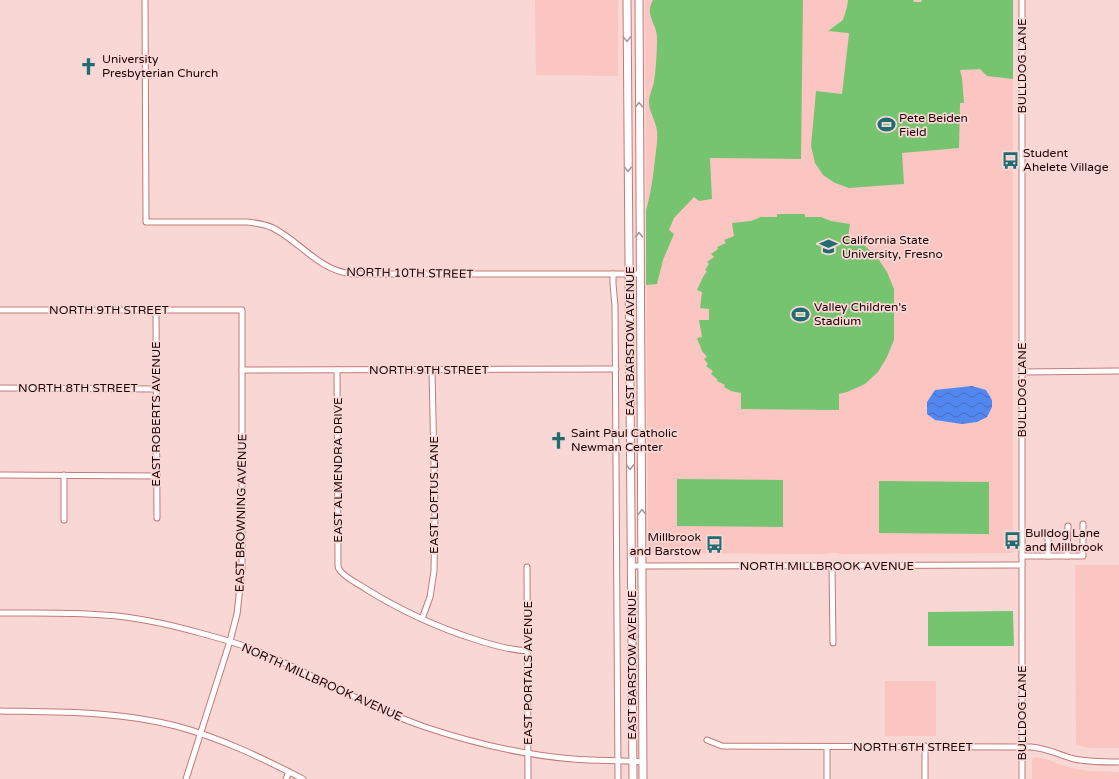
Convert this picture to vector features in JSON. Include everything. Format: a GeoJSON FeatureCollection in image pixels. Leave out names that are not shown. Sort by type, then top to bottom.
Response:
{"type":"FeatureCollection","features":[{"type":"Feature","properties":{"kind":"main road","name":"EAST BARSTOW AVENUE"},"geometry":{"type":"LineString","coordinates":[[627,0],[633,779]]}},
{"type":"Feature","properties":{"kind":"main road","name":"EAST BARSTOW AVENUE"},"geometry":{"type":"LineString","coordinates":[[638,0],[643,779]]}},
{"type":"Feature","properties":{"kind":"street","name":"NORTH 10TH STREET"},"geometry":{"type":"LineString","coordinates":[[145,0],[146,222],[247,222],[262,224],[283,234],[323,264],[341,273],[640,274]]}},
{"type":"Feature","properties":{"kind":"street","name":"BULLDOG LANE"},"geometry":{"type":"LineString","coordinates":[[1022,0],[1022,779]]}},
{"type":"Feature","properties":{"kind":"street"},"geometry":{"type":"LineString","coordinates":[[613,274],[616,369],[618,779]]}},
{"type":"Feature","properties":{"kind":"street","name":"NORTH 9TH STREET"},"geometry":{"type":"LineString","coordinates":[[0,310],[242,310]]}},
{"type":"Feature","properties":{"kind":"street","name":"EAST ROBERTS AVENUE"},"geometry":{"type":"LineString","coordinates":[[156,310],[157,518]]}},
{"type":"Feature","properties":{"kind":"street","name":"EAST BROWNING AVENUE"},"geometry":{"type":"LineString","coordinates":[[186,779],[230,641],[237,614],[242,569],[242,310]]}},
{"type":"Feature","properties":{"kind":"street","name":"NORTH 9TH STREET"},"geometry":{"type":"LineString","coordinates":[[242,370],[616,369]]}},
{"type":"Feature","properties":{"kind":"street","name":"EAST ALMENDRA DRIVE"},"geometry":{"type":"LineString","coordinates":[[337,370],[339,570],[344,575],[378,596],[422,619]]}},
{"type":"Feature","properties":{"kind":"street","name":"EAST LOFTUS LANE"},"geometry":{"type":"LineString","coordinates":[[422,619],[430,597],[434,571],[435,511],[432,370]]}},
{"type":"Feature","properties":{"kind":"street"},"geometry":{"type":"LineString","coordinates":[[1022,372],[1119,371]]}},
{"type":"Feature","properties":{"kind":"street","name":"NORTH 8TH STREET"},"geometry":{"type":"LineString","coordinates":[[0,388],[156,389]]}},
{"type":"Feature","properties":{"kind":"street"},"geometry":{"type":"LineString","coordinates":[[0,475],[157,476]]}},
{"type":"Feature","properties":{"kind":"street"},"geometry":{"type":"LineString","coordinates":[[64,475],[64,520]]}},
{"type":"Feature","properties":{"kind":"street"},"geometry":{"type":"LineString","coordinates":[[1022,556],[1083,556],[1083,524]]}},
{"type":"Feature","properties":{"kind":"street"},"geometry":{"type":"LineString","coordinates":[[1067,556],[1068,526]]}},
{"type":"Feature","properties":{"kind":"street"},"geometry":{"type":"LineString","coordinates":[[1048,533],[1048,556]]}},
{"type":"Feature","properties":{"kind":"street","name":"NORTH MILLBROOK AVENUE"},"geometry":{"type":"LineString","coordinates":[[631,566],[1022,565]]}},
{"type":"Feature","properties":{"kind":"street"},"geometry":{"type":"LineString","coordinates":[[832,566],[833,642]]}},
{"type":"Feature","properties":{"kind":"street","name":"EAST PORTALS AVENUE"},"geometry":{"type":"LineString","coordinates":[[527,567],[528,779]]}},
{"type":"Feature","properties":{"kind":"street","name":"NORTH MILLBROOK AVENUE"},"geometry":{"type":"LineString","coordinates":[[0,613],[68,613],[111,616],[139,619],[180,628],[230,641],[285,662],[382,710],[425,727],[475,742],[528,754],[574,760],[618,760],[643,762]]}},
{"type":"Feature","properties":{"kind":"street"},"geometry":{"type":"LineString","coordinates":[[422,619],[484,643],[502,648],[528,651]]}},
{"type":"Feature","properties":{"kind":"street"},"geometry":{"type":"LineString","coordinates":[[0,711],[75,712],[116,715],[176,726],[234,745],[303,779]]}},
{"type":"Feature","properties":{"kind":"street","name":"NORTH 6TH STREET"},"geometry":{"type":"LineString","coordinates":[[707,740],[722,746],[1022,746],[1048,749],[1064,756],[1079,760],[1119,762]]}},
{"type":"Feature","properties":{"kind":"street"},"geometry":{"type":"LineString","coordinates":[[925,746],[925,779]]}},
{"type":"Feature","properties":{"kind":"street"},"geometry":{"type":"LineString","coordinates":[[827,747],[827,779]]}},
{"type":"Feature","properties":{"kind":"street"},"geometry":{"type":"LineString","coordinates":[[286,779],[289,772]]}},
{"type":"Feature","properties":{"kind":"shaded area"},"geometry":{"type":"Polygon","coordinates":[[[535,0],[618,0],[618,76],[536,75],[535,0]]]}},
{"type":"Feature","properties":{"kind":"shaded area","name":"California State University, Fresno"},"geometry":{"type":"Polygon","coordinates":[[[645,0],[1013,0],[1013,553],[648,553],[645,0]]]}},
{"type":"Feature","properties":{"kind":"shaded area"},"geometry":{"type":"Polygon","coordinates":[[[1075,565],[1119,565],[1119,748],[1090,748],[1076,745],[1075,565]]]}},
{"type":"Feature","properties":{"kind":"shaded area"},"geometry":{"type":"Polygon","coordinates":[[[885,681],[936,681],[936,736],[885,736],[885,681]]]}},
{"type":"Feature","properties":{"kind":"shaded area"},"geometry":{"type":"Polygon","coordinates":[[[1034,757],[1046,759],[1076,769],[1119,772],[1119,779],[1032,779],[1032,760],[1034,757]]]}},
{"type":"Feature","properties":{"kind":"green space"},"geometry":{"type":"Polygon","coordinates":[[[653,0],[803,0],[801,159],[710,158],[712,199],[699,201],[694,197],[674,218],[669,230],[674,234],[663,260],[657,284],[646,285],[646,210],[652,185],[657,138],[657,131],[649,102],[655,76],[657,49],[656,33],[650,15],[653,0]]]}},
{"type":"Feature","properties":{"kind":"green space","name":"Pete Beiden Field"},"geometry":{"type":"Polygon","coordinates":[[[848,0],[913,0],[914,2],[921,2],[922,0],[1013,0],[1013,79],[987,76],[980,69],[960,70],[964,103],[960,103],[959,148],[902,153],[904,184],[849,188],[835,183],[823,175],[815,163],[811,146],[816,91],[842,94],[849,34],[828,31],[843,20],[848,0]]]}},
{"type":"Feature","properties":{"kind":"green space","name":"Valley Children's Stadium"},"geometry":{"type":"Polygon","coordinates":[[[777,214],[805,214],[805,217],[821,217],[831,221],[850,224],[848,237],[864,245],[877,257],[887,272],[894,289],[894,340],[887,357],[878,372],[865,384],[839,394],[839,410],[741,409],[741,393],[731,391],[724,387],[725,385],[717,381],[718,380],[711,374],[713,371],[706,366],[708,364],[704,359],[707,357],[702,351],[697,338],[702,337],[699,320],[709,320],[709,309],[700,308],[702,292],[697,290],[707,271],[705,270],[709,264],[707,262],[714,257],[711,254],[718,249],[717,247],[726,243],[724,240],[734,236],[732,223],[751,221],[761,217],[777,217],[777,214]]]}},
{"type":"Feature","properties":{"kind":"green space"},"geometry":{"type":"Polygon","coordinates":[[[677,479],[783,480],[783,527],[677,526],[677,479]]]}},
{"type":"Feature","properties":{"kind":"green space"},"geometry":{"type":"Polygon","coordinates":[[[879,481],[989,482],[989,534],[879,533],[879,481]]]}},
{"type":"Feature","properties":{"kind":"green space"},"geometry":{"type":"Polygon","coordinates":[[[1013,611],[1014,646],[928,646],[928,612],[1013,611]]]}},
{"type":"Feature","properties":{"kind":"water"},"geometry":{"type":"Polygon","coordinates":[[[972,386],[986,390],[992,400],[992,407],[987,417],[977,422],[962,424],[935,420],[927,414],[927,402],[935,390],[972,386]]]}},
{"type":"Feature","properties":{"kind":"place","name":"University Presbyterian Church"},"geometry":{"type":"Point","coordinates":[89,66]}},
{"type":"Feature","properties":{"kind":"place","name":"Pete Beiden Field"},"geometry":{"type":"Point","coordinates":[886,125]}},
{"type":"Feature","properties":{"kind":"place","name":"Student Ahelete Village"},"geometry":{"type":"Point","coordinates":[1010,160]}},
{"type":"Feature","properties":{"kind":"place","name":"California State University, Fresno"},"geometry":{"type":"Point","coordinates":[829,247]}},
{"type":"Feature","properties":{"kind":"place","name":"Valley Children's Stadium"},"geometry":{"type":"Point","coordinates":[801,314]}},
{"type":"Feature","properties":{"kind":"place","name":"Saint Paul Catholic Newman Center"},"geometry":{"type":"Point","coordinates":[558,440]}},
{"type":"Feature","properties":{"kind":"place","name":"Bulldog Lane and Millbrook"},"geometry":{"type":"Point","coordinates":[1012,540]}},
{"type":"Feature","properties":{"kind":"place","name":"Millbrook and Barstow"},"geometry":{"type":"Point","coordinates":[714,544]}}]}
